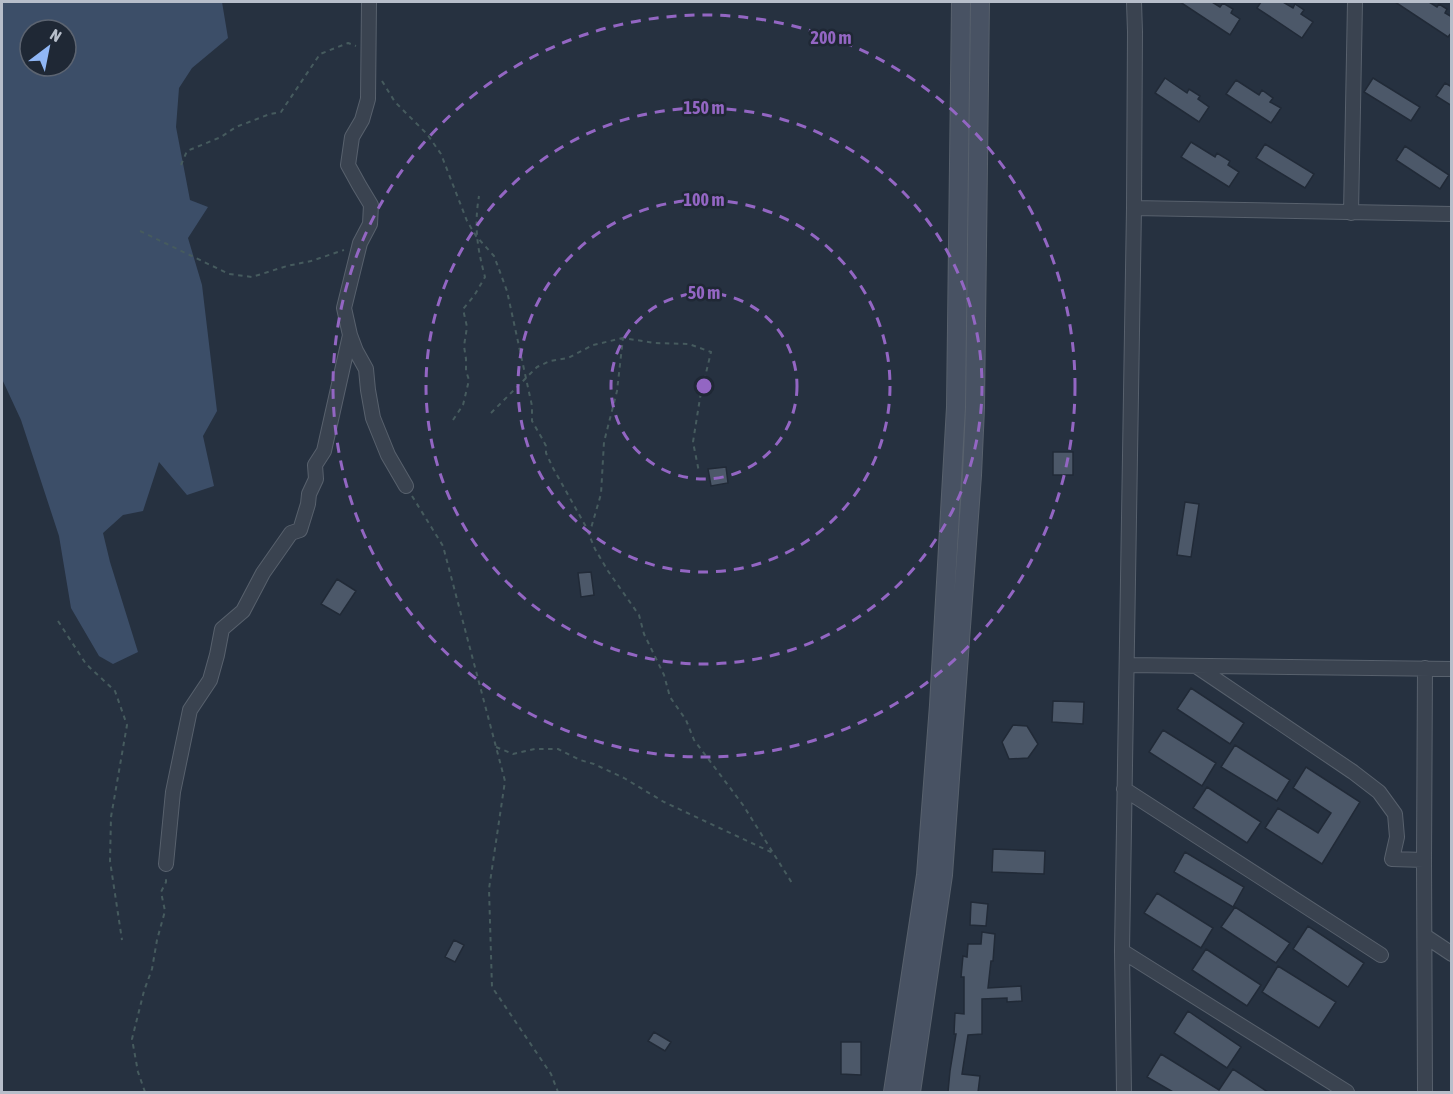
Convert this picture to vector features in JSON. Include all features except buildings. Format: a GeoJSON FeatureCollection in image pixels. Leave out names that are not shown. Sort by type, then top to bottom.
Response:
{"type":"FeatureCollection","features":[{"type":"Feature","properties":{"kind":"main road"},"geometry":{"type":"LineString","coordinates":[[911,1092],[943,875],[952,477],[956,407],[961,2]]}},
{"type":"Feature","properties":{"kind":"main road"},"geometry":{"type":"LineString","coordinates":[[893,1092],[926,875],[972,475],[975,408],[980,2]]}},
{"type":"Feature","properties":{"kind":"main road"},"geometry":{"type":"LineString","coordinates":[[959,191],[978,190]]}},
{"type":"Feature","properties":{"kind":"main road"},"geometry":{"type":"LineString","coordinates":[[952,477],[972,475]]}},
{"type":"Feature","properties":{"kind":"street"},"geometry":{"type":"LineString","coordinates":[[369,2],[368,99],[362,120],[352,137],[348,165],[371,205],[370,224],[360,243],[344,309],[350,335],[366,369],[373,418],[388,455],[406,486]]}},
{"type":"Feature","properties":{"kind":"street"},"geometry":{"type":"LineString","coordinates":[[1124,1092],[1122,951],[1134,208],[1134,2]]}},
{"type":"Feature","properties":{"kind":"street"},"geometry":{"type":"LineString","coordinates":[[1352,213],[1355,2]]}},
{"type":"Feature","properties":{"kind":"street"},"geometry":{"type":"LineString","coordinates":[[1134,208],[1452,214]]}},
{"type":"Feature","properties":{"kind":"street"},"geometry":{"type":"LineString","coordinates":[[166,864],[173,792],[190,710],[210,680],[222,629],[243,611],[262,573],[291,533],[300,530],[309,494],[316,479],[315,465],[324,451],[350,335]]}},
{"type":"Feature","properties":{"kind":"street"},"geometry":{"type":"LineString","coordinates":[[1127,666],[1452,669]]}},
{"type":"Feature","properties":{"kind":"street"},"geometry":{"type":"LineString","coordinates":[[1196,666],[1379,792],[1395,814],[1397,837],[1392,860],[1424,860]]}},
{"type":"Feature","properties":{"kind":"street"},"geometry":{"type":"LineString","coordinates":[[1425,668],[1425,1092]]}},
{"type":"Feature","properties":{"kind":"street"},"geometry":{"type":"LineString","coordinates":[[1124,789],[1381,955]]}},
{"type":"Feature","properties":{"kind":"street"},"geometry":{"type":"LineString","coordinates":[[1425,936],[1452,954]]}},
{"type":"Feature","properties":{"kind":"street"},"geometry":{"type":"LineString","coordinates":[[1122,951],[1347,1092]]}},
{"type":"Feature","properties":{"kind":"path"},"geometry":{"type":"LineString","coordinates":[[181,165],[187,151],[220,137],[236,127],[281,112],[320,54],[348,43],[364,50],[395,102],[427,134],[441,154],[466,221],[494,256],[507,291],[532,406],[532,421],[546,446],[546,453],[553,468],[608,571],[639,615],[664,675],[670,696],[686,720],[694,740],[743,805],[792,883]]}},
{"type":"Feature","properties":{"kind":"path"},"geometry":{"type":"LineString","coordinates":[[453,420],[463,405],[469,380],[465,371],[464,346],[467,327],[463,309],[474,296],[485,276],[476,236],[479,196]]}},
{"type":"Feature","properties":{"kind":"path"},"geometry":{"type":"LineString","coordinates":[[140,231],[229,274],[252,277],[340,252],[360,243]]}},
{"type":"Feature","properties":{"kind":"path"},"geometry":{"type":"LineString","coordinates":[[589,535],[601,494],[603,442],[617,391],[623,338]]}},
{"type":"Feature","properties":{"kind":"path"},"geometry":{"type":"LineString","coordinates":[[491,413],[537,367],[550,361],[568,358],[593,345],[623,338],[655,343],[689,344],[711,351],[693,442],[699,472]]}},
{"type":"Feature","properties":{"kind":"path"},"geometry":{"type":"LineString","coordinates":[[406,486],[443,546],[505,782],[489,889],[492,987],[551,1074],[558,1092]]}},
{"type":"Feature","properties":{"kind":"path"},"geometry":{"type":"LineString","coordinates":[[58,621],[86,664],[114,691],[127,725],[111,817],[110,861],[122,940]]}},
{"type":"Feature","properties":{"kind":"path"},"geometry":{"type":"LineString","coordinates":[[496,747],[513,754],[535,749],[558,749],[624,778],[664,802],[772,853]]}},
{"type":"Feature","properties":{"kind":"path"},"geometry":{"type":"LineString","coordinates":[[145,1092],[138,1072],[132,1039],[152,969],[165,911],[161,892],[166,882],[166,864]]}},
{"type":"Feature","properties":{"kind":"water"},"geometry":{"type":"Polygon","coordinates":[[[2,2],[222,2],[228,38],[192,68],[179,88],[176,127],[190,200],[208,207],[188,238],[202,285],[217,411],[203,436],[214,486],[187,495],[159,462],[143,511],[123,515],[103,533],[138,652],[113,664],[99,656],[71,608],[59,536],[21,420],[2,379],[2,2]]]}}]}
